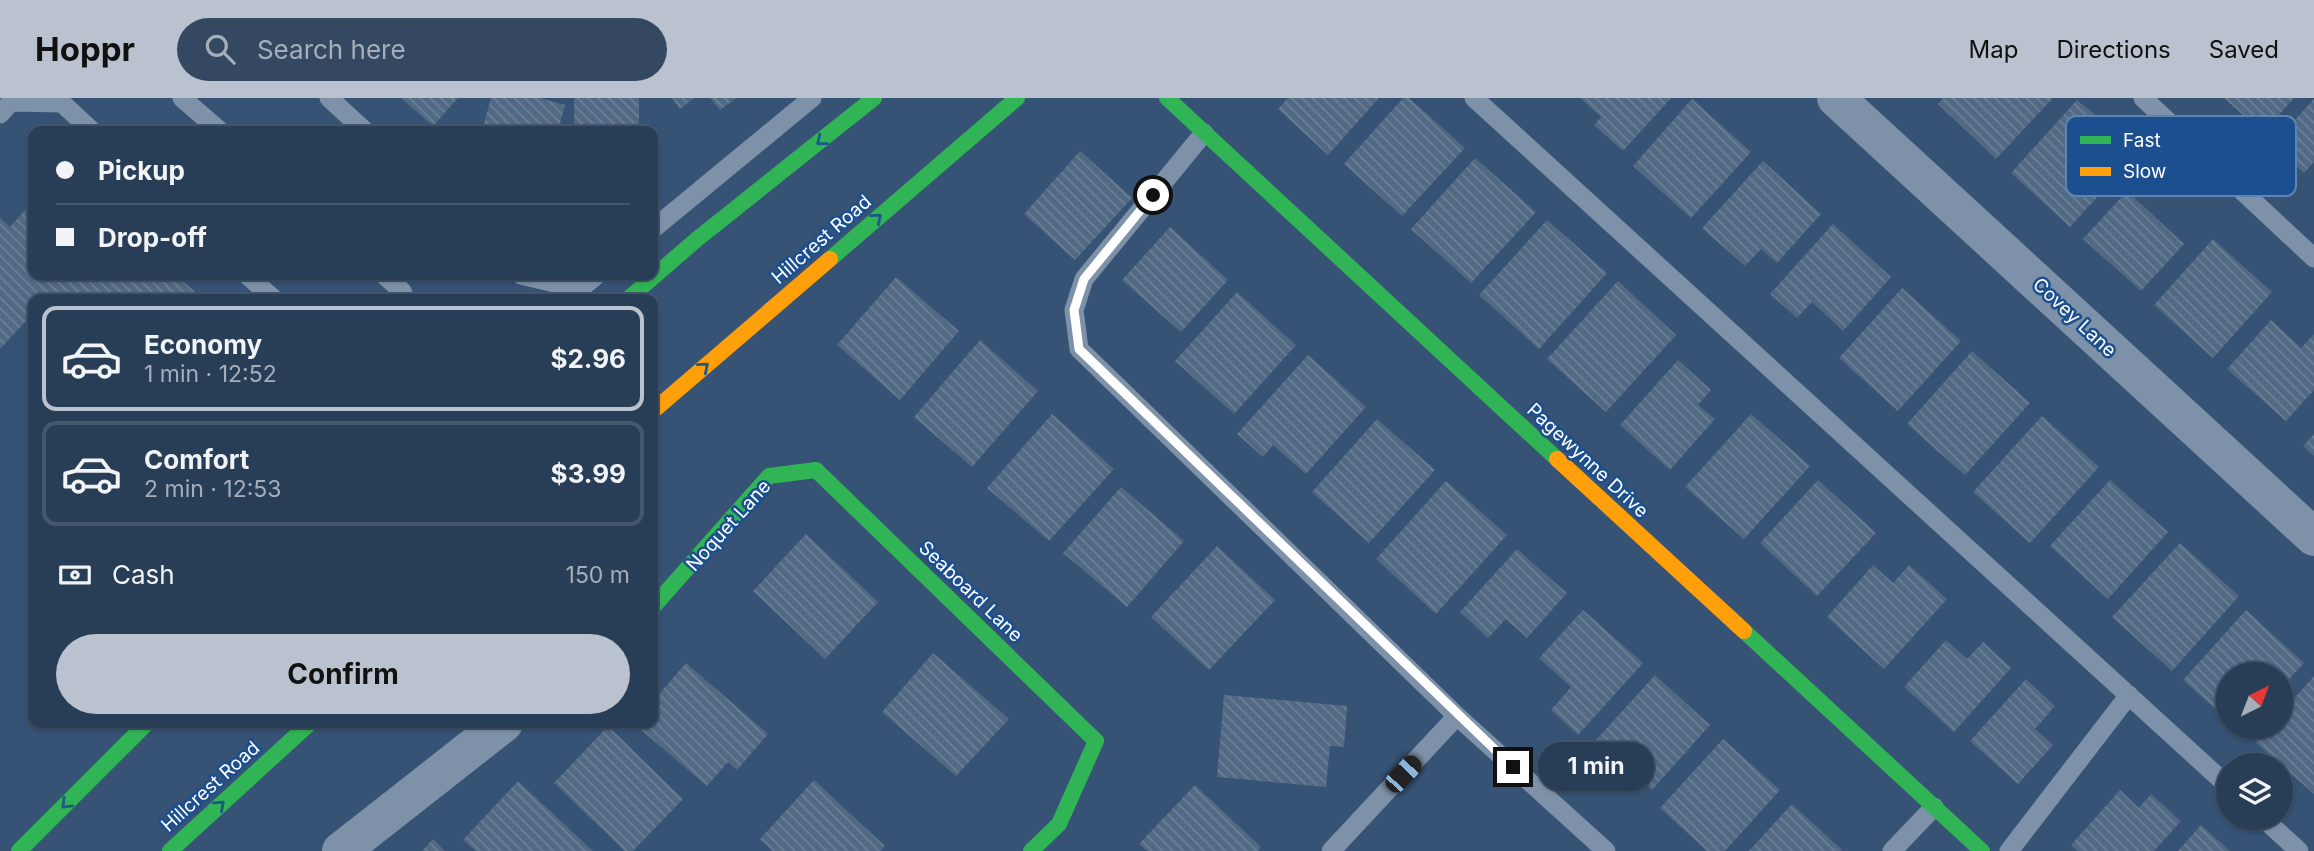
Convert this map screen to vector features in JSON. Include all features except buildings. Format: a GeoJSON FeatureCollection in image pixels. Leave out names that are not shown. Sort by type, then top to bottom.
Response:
{"type":"FeatureCollection","features":[{"type":"Feature","properties":{"kind":"street"},"geometry":{"type":"LineString","coordinates":[[658,273],[874,98]]}},
{"type":"Feature","properties":{"kind":"street","name":"Hillcrest Road"},"geometry":{"type":"LineString","coordinates":[[658,407],[1017,98]]}},
{"type":"Feature","properties":{"kind":"street","name":"Pagewynne Drive"},"geometry":{"type":"LineString","coordinates":[[1167,98],[1982,851]]}},
{"type":"Feature","properties":{"kind":"street","name":"Covey Lane"},"geometry":{"type":"LineString","coordinates":[[1836,98],[2314,537]]}},
{"type":"Feature","properties":{"kind":"street"},"geometry":{"type":"LineString","coordinates":[[634,294],[650,280]]}},
{"type":"Feature","properties":{"kind":"street","name":"Noquet Lane"},"geometry":{"type":"LineString","coordinates":[[658,596],[769,476],[816,470]]}},
{"type":"Feature","properties":{"kind":"street","name":"Seaboard Lane"},"geometry":{"type":"LineString","coordinates":[[816,470],[1096,741],[1059,824],[1031,851]]}},
{"type":"Feature","properties":{"kind":"street"},"geometry":{"type":"LineString","coordinates":[[19,851],[142,728]]}},
{"type":"Feature","properties":{"kind":"street","name":"Hillcrest Road"},"geometry":{"type":"LineString","coordinates":[[170,851],[305,728]]}},
{"type":"Feature","properties":{"kind":"street"},"geometry":{"type":"LineString","coordinates":[[341,851],[498,728]]}},
{"type":"Feature","properties":{"kind":"lane"},"geometry":{"type":"LineString","coordinates":[[182,98],[214,126]]}},
{"type":"Feature","properties":{"kind":"lane"},"geometry":{"type":"LineString","coordinates":[[329,98],[360,126]]}},
{"type":"Feature","properties":{"kind":"lane"},"geometry":{"type":"LineString","coordinates":[[658,225],[812,98]]}},
{"type":"Feature","properties":{"kind":"lane"},"geometry":{"type":"LineString","coordinates":[[1474,98],[2216,775]]}},
{"type":"Feature","properties":{"kind":"lane"},"geometry":{"type":"LineString","coordinates":[[2143,98],[2162,116]]}},
{"type":"Feature","properties":{"kind":"lane"},"geometry":{"type":"LineString","coordinates":[[0,114],[10,102],[62,103],[87,126]]}},
{"type":"Feature","properties":{"kind":"lane"},"geometry":{"type":"LineString","coordinates":[[1204,133],[1084,279],[1074,310],[1079,349],[1457,716],[1606,851]]}},
{"type":"Feature","properties":{"kind":"lane"},"geometry":{"type":"LineString","coordinates":[[2248,196],[2314,258]]}},
{"type":"Feature","properties":{"kind":"lane"},"geometry":{"type":"LineString","coordinates":[[253,280],[268,294]]}},
{"type":"Feature","properties":{"kind":"lane"},"geometry":{"type":"LineString","coordinates":[[390,280],[403,294]]}},
{"type":"Feature","properties":{"kind":"lane"},"geometry":{"type":"LineString","coordinates":[[542,280],[580,289],[591,280]]}},
{"type":"Feature","properties":{"kind":"lane"},"geometry":{"type":"LineString","coordinates":[[2009,851],[2129,695]]}},
{"type":"Feature","properties":{"kind":"lane"},"geometry":{"type":"LineString","coordinates":[[1331,851],[1457,716]]}},
{"type":"Feature","properties":{"kind":"lane"},"geometry":{"type":"LineString","coordinates":[[1892,851],[1934,807]]}},
{"type":"Feature","properties":{"kind":"lane"},"geometry":{"type":"LineString","coordinates":[[2277,830],[2300,851]]}},
{"type":"Feature","properties":{"kind":"traffic: fast"},"geometry":{"type":"LineString","coordinates":[[658,273],[874,98]]}},
{"type":"Feature","properties":{"kind":"traffic: fast"},"geometry":{"type":"LineString","coordinates":[[830,259],[1017,98]]}},
{"type":"Feature","properties":{"kind":"traffic: fast"},"geometry":{"type":"LineString","coordinates":[[1167,98],[1557,459]]}},
{"type":"Feature","properties":{"kind":"traffic: fast"},"geometry":{"type":"LineString","coordinates":[[634,294],[650,280]]}},
{"type":"Feature","properties":{"kind":"traffic: fast"},"geometry":{"type":"LineString","coordinates":[[658,601],[769,476],[816,470],[1096,741],[1059,824],[1031,851]]}},
{"type":"Feature","properties":{"kind":"traffic: fast"},"geometry":{"type":"LineString","coordinates":[[1744,631],[1982,851]]}},
{"type":"Feature","properties":{"kind":"traffic: fast"},"geometry":{"type":"LineString","coordinates":[[19,851],[142,728]]}},
{"type":"Feature","properties":{"kind":"traffic: fast"},"geometry":{"type":"LineString","coordinates":[[170,851],[305,728]]}},
{"type":"Feature","properties":{"kind":"traffic: slow"},"geometry":{"type":"LineString","coordinates":[[658,407],[830,259]]}},
{"type":"Feature","properties":{"kind":"traffic: slow"},"geometry":{"type":"LineString","coordinates":[[1557,459],[1744,631]]}},
{"type":"Feature","properties":{"kind":"route"},"geometry":{"type":"LineString","coordinates":[[1153,195],[1084,279],[1074,310],[1079,349],[1457,716],[1513,767]]}}]}
